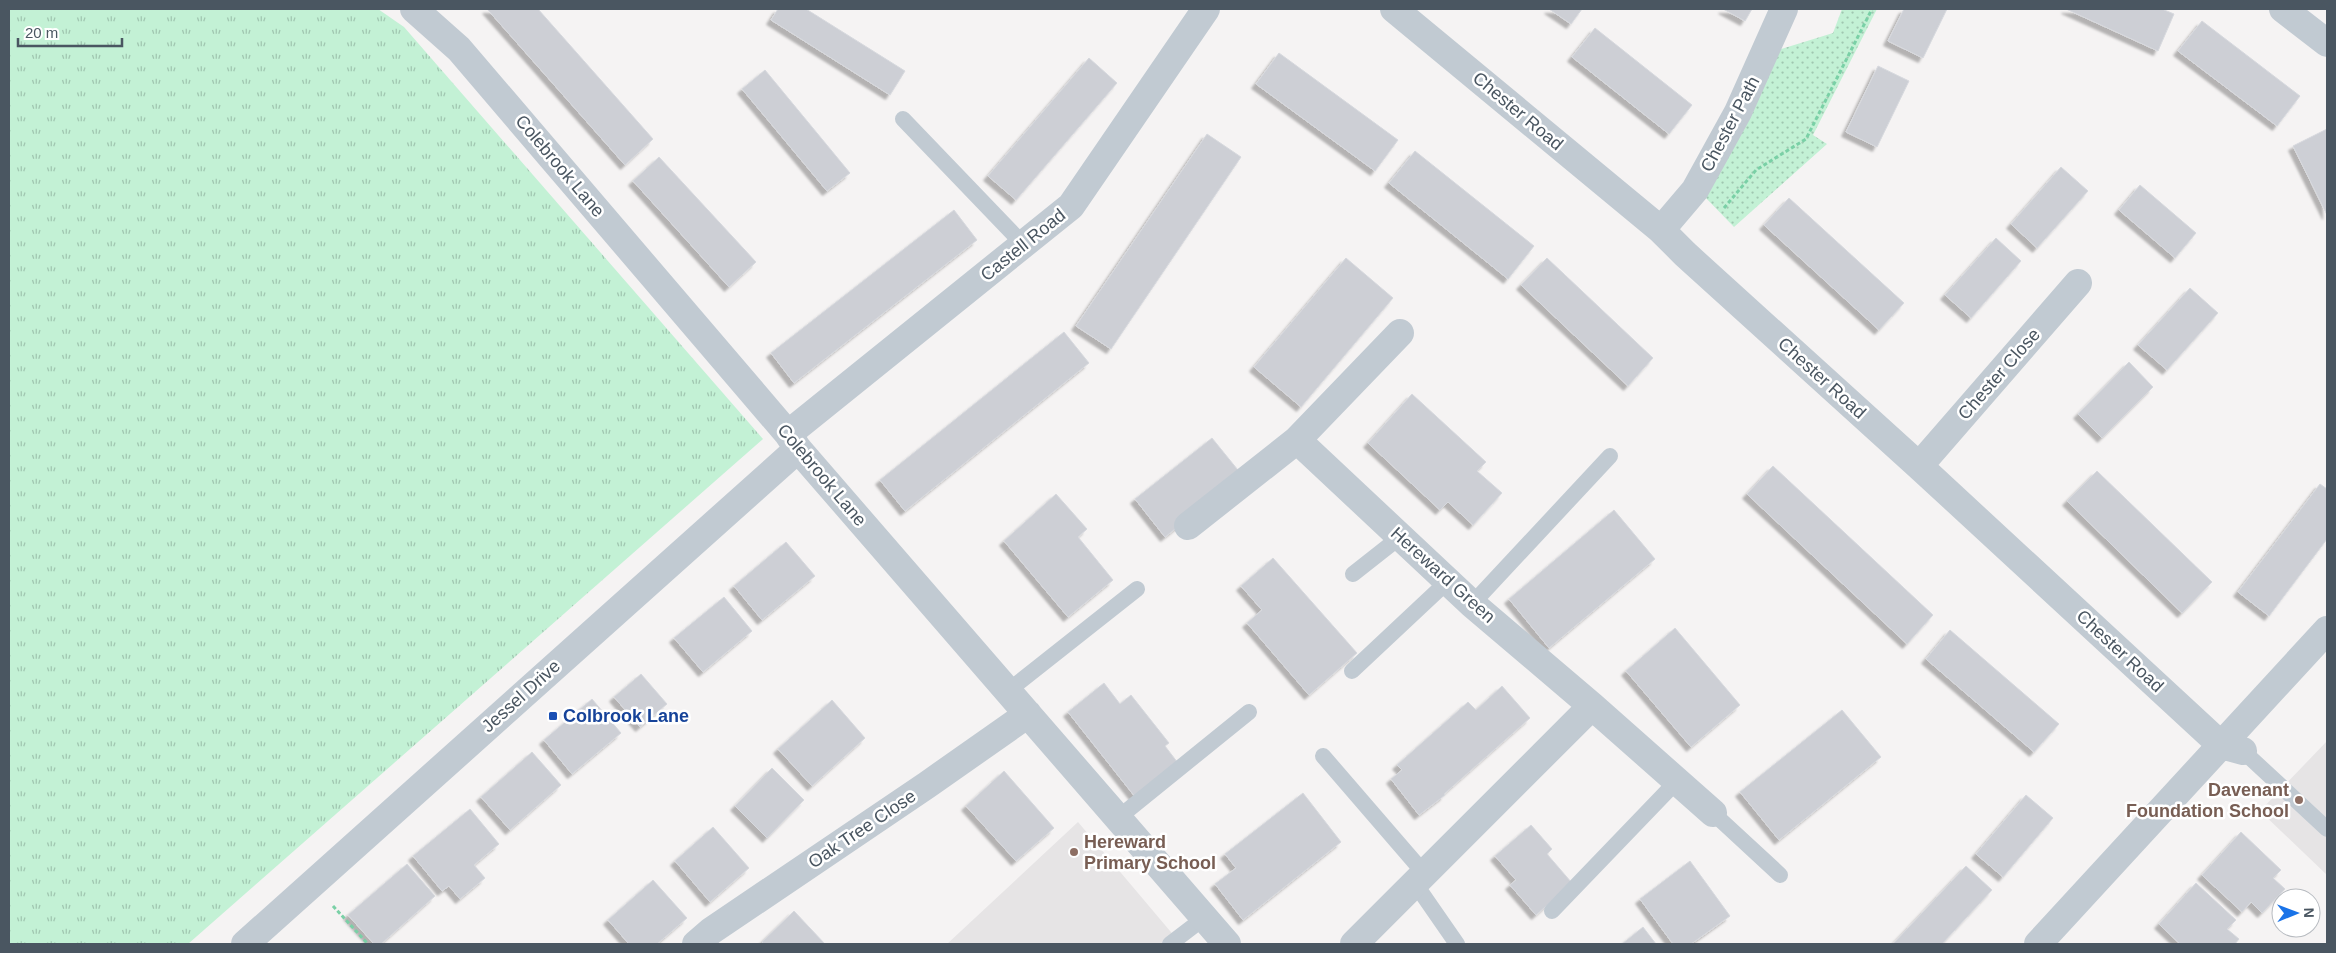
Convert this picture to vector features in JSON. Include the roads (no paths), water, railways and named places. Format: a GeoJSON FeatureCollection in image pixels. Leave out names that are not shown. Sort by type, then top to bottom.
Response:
{"type":"FeatureCollection","features":[{"type":"Feature","properties":{"kind":"street","name":"Colebrook Lane"},"geometry":{"type":"LineString","coordinates":[[414,9],[459,49],[793,441],[1227,944]]}},
{"type":"Feature","properties":{"kind":"street","name":"Castell Road"},"geometry":{"type":"LineString","coordinates":[[793,441],[1024,244],[1072,206],[1206,9]]}},
{"type":"Feature","properties":{"kind":"street","name":"Chester Road"},"geometry":{"type":"LineString","coordinates":[[1394,9],[1662,230],[1692,261],[2232,748]]}},
{"type":"Feature","properties":{"kind":"street","name":"Chester Path"},"geometry":{"type":"LineString","coordinates":[[1662,230],[1695,190],[1738,112],[1784,9]]}},
{"type":"Feature","properties":{"kind":"street"},"geometry":{"type":"LineString","coordinates":[[2283,9],[2327,43]]}},
{"type":"Feature","properties":{"kind":"street","name":"Chester Close"},"geometry":{"type":"LineString","coordinates":[[1919,466],[2078,283]]}},
{"type":"Feature","properties":{"kind":"street"},"geometry":{"type":"LineString","coordinates":[[1188,526],[1297,440],[1400,333]]}},
{"type":"Feature","properties":{"kind":"street","name":"Hereward Green"},"geometry":{"type":"LineString","coordinates":[[1297,440],[1472,604],[1592,706],[1713,813]]}},
{"type":"Feature","properties":{"kind":"street","name":"Jessel Drive"},"geometry":{"type":"LineString","coordinates":[[245,944],[793,441]]}},
{"type":"Feature","properties":{"kind":"street"},"geometry":{"type":"LineString","coordinates":[[2038,944],[2232,748],[2327,630]]}},
{"type":"Feature","properties":{"kind":"street"},"geometry":{"type":"LineString","coordinates":[[1354,944],[1592,706]]}},
{"type":"Feature","properties":{"kind":"street","name":"Oak Tree Close"},"geometry":{"type":"LineString","coordinates":[[696,944],[1028,714]]}},
{"type":"Feature","properties":{"kind":"lane"},"geometry":{"type":"LineString","coordinates":[[902,119],[1024,244]]}},
{"type":"Feature","properties":{"kind":"lane"},"geometry":{"type":"LineString","coordinates":[[1472,604],[1610,456]]}},
{"type":"Feature","properties":{"kind":"lane"},"geometry":{"type":"LineString","coordinates":[[1353,574],[1400,537]]}},
{"type":"Feature","properties":{"kind":"lane"},"geometry":{"type":"LineString","coordinates":[[1352,671],[1448,581]]}},
{"type":"Feature","properties":{"kind":"lane"},"geometry":{"type":"LineString","coordinates":[[1008,691],[1137,589]]}},
{"type":"Feature","properties":{"kind":"lane"},"geometry":{"type":"LineString","coordinates":[[1118,818],[1249,712]]}},
{"type":"Feature","properties":{"kind":"lane"},"geometry":{"type":"LineString","coordinates":[[2232,748],[2327,829]]}},
{"type":"Feature","properties":{"kind":"lane"},"geometry":{"type":"LineString","coordinates":[[1323,756],[1419,877],[1457,944]]}},
{"type":"Feature","properties":{"kind":"lane"},"geometry":{"type":"LineString","coordinates":[[1552,911],[1677,781]]}},
{"type":"Feature","properties":{"kind":"lane"},"geometry":{"type":"LineString","coordinates":[[1713,813],[1780,875]]}},
{"type":"Feature","properties":{"kind":"lane"},"geometry":{"type":"LineString","coordinates":[[1170,944],[1204,918]]}},
{"type":"Feature","properties":{"kind":"place","name":"Colbrook Lane"},"geometry":{"type":"Point","coordinates":[553,716]}},
{"type":"Feature","properties":{"kind":"place","name":"Davenant Foundation School"},"geometry":{"type":"Point","coordinates":[2299,800]}},
{"type":"Feature","properties":{"kind":"place","name":"Hereward Primary School"},"geometry":{"type":"Point","coordinates":[1074,852]}}]}
